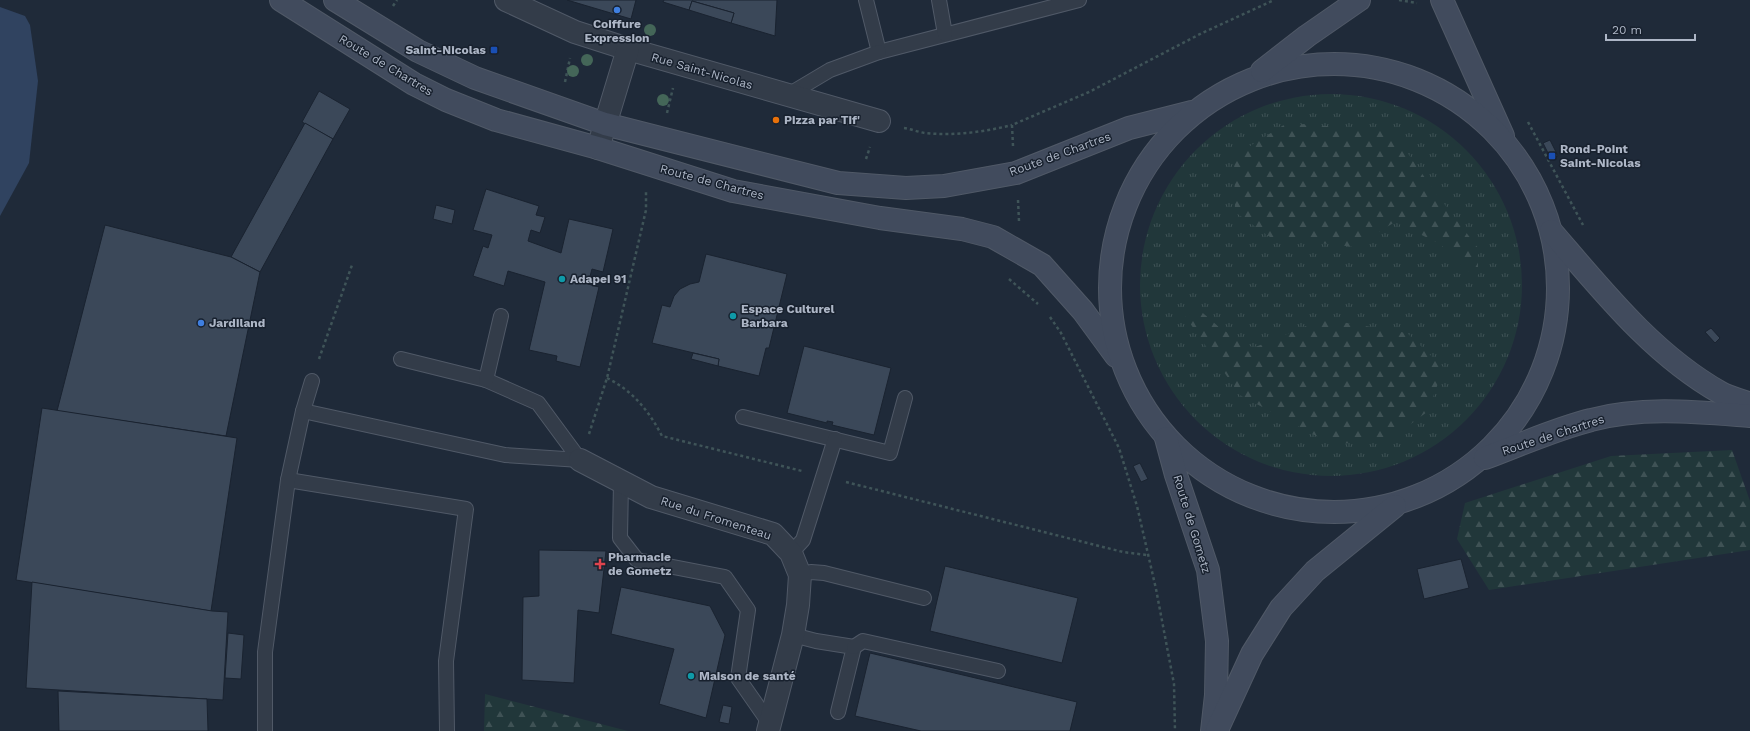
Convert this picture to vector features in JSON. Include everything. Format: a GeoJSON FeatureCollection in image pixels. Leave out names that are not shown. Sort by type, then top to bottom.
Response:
{"type":"FeatureCollection","features":[{"type":"Feature","properties":{"kind":"main road","name":"Route de Chartres"},"geometry":{"type":"LineString","coordinates":[[281,0],[414,84],[446,100],[496,120],[598,148],[733,191],[880,218],[962,229],[993,237],[1042,265],[1084,311],[1123,365]]}},
{"type":"Feature","properties":{"kind":"main road","name":"Route de Chartres"},"geometry":{"type":"LineString","coordinates":[[335,0],[418,51],[475,78],[605,124],[838,183],[906,188],[944,186],[1016,173],[1129,128],[1195,112]]}},
{"type":"Feature","properties":{"kind":"main road"},"geometry":{"type":"LineString","coordinates":[[1252,79],[1282,70],[1321,64],[1344,64],[1376,68],[1406,76],[1435,88],[1462,105],[1486,124],[1508,148],[1526,173],[1540,201],[1550,230],[1556,262],[1558,294],[1555,326],[1547,357],[1535,387],[1519,414],[1499,440],[1476,462],[1452,480],[1425,494],[1397,504],[1366,510],[1334,513],[1302,510],[1271,504],[1242,493],[1214,478],[1188,459],[1166,437],[1141,403],[1123,365],[1114,335],[1110,304],[1110,273],[1114,242],[1122,212],[1135,183],[1152,157],[1172,133],[1195,112],[1252,79],[1307,36],[1359,0]]}},
{"type":"Feature","properties":{"kind":"main road"},"geometry":{"type":"LineString","coordinates":[[1442,0],[1508,148]]}},
{"type":"Feature","properties":{"kind":"main road"},"geometry":{"type":"LineString","coordinates":[[1550,230],[1620,311],[1673,360],[1722,393],[1750,404]]}},
{"type":"Feature","properties":{"kind":"main road","name":"Route de Chartres"},"geometry":{"type":"LineString","coordinates":[[1476,462],[1592,419],[1625,414],[1668,412],[1750,416]]}},
{"type":"Feature","properties":{"kind":"main road","name":"Route de Gometz"},"geometry":{"type":"LineString","coordinates":[[1166,437],[1176,475],[1208,570],[1216,641],[1216,695],[1212,731]]}},
{"type":"Feature","properties":{"kind":"main road"},"geometry":{"type":"LineString","coordinates":[[1216,731],[1252,654],[1281,608],[1315,571],[1397,504]]}},
{"type":"Feature","properties":{"kind":"street","name":"Rue Saint-Nicolas"},"geometry":{"type":"LineString","coordinates":[[506,0],[575,32],[628,49],[879,121]]}},
{"type":"Feature","properties":{"kind":"street"},"geometry":{"type":"LineString","coordinates":[[598,148],[628,49]]}},
{"type":"Feature","properties":{"kind":"street","name":"Rue du Fromenteau"},"geometry":{"type":"LineString","coordinates":[[580,460],[651,497],[773,534],[791,553],[800,575],[798,605],[793,635],[769,727]]}},
{"type":"Feature","properties":{"kind":"lane"},"geometry":{"type":"LineString","coordinates":[[866,0],[879,52]]}},
{"type":"Feature","properties":{"kind":"lane"},"geometry":{"type":"LineString","coordinates":[[939,0],[946,34]]}},
{"type":"Feature","properties":{"kind":"lane"},"geometry":{"type":"LineString","coordinates":[[788,95],[830,70],[879,52],[946,34],[1040,5],[1079,0]]}},
{"type":"Feature","properties":{"kind":"lane"},"geometry":{"type":"LineString","coordinates":[[486,380],[501,316]]}},
{"type":"Feature","properties":{"kind":"lane"},"geometry":{"type":"LineString","coordinates":[[401,359],[486,380],[538,403],[580,460]]}},
{"type":"Feature","properties":{"kind":"lane"},"geometry":{"type":"LineString","coordinates":[[266,731],[265,652],[288,480],[303,411],[312,381]]}},
{"type":"Feature","properties":{"kind":"lane"},"geometry":{"type":"LineString","coordinates":[[743,417],[890,453],[905,398]]}},
{"type":"Feature","properties":{"kind":"lane"},"geometry":{"type":"LineString","coordinates":[[303,411],[506,455],[580,460]]}},
{"type":"Feature","properties":{"kind":"lane"},"geometry":{"type":"LineString","coordinates":[[791,553],[803,540],[825,477],[835,439]]}},
{"type":"Feature","properties":{"kind":"lane"},"geometry":{"type":"LineString","coordinates":[[288,480],[466,509],[446,661],[447,731]]}},
{"type":"Feature","properties":{"kind":"lane"},"geometry":{"type":"LineString","coordinates":[[621,482],[620,538],[637,560],[725,577],[748,610],[738,678],[769,727]]}},
{"type":"Feature","properties":{"kind":"lane"},"geometry":{"type":"LineString","coordinates":[[800,575],[811,572],[824,573],[924,598]]}},
{"type":"Feature","properties":{"kind":"lane"},"geometry":{"type":"LineString","coordinates":[[793,635],[816,641],[854,647]]}},
{"type":"Feature","properties":{"kind":"lane"},"geometry":{"type":"LineString","coordinates":[[838,712],[854,647],[863,640],[998,671]]}},
{"type":"Feature","properties":{"kind":"path"},"geometry":{"type":"LineString","coordinates":[[1527,120],[1585,229]]}},
{"type":"Feature","properties":{"kind":"path"},"geometry":{"type":"LineString","coordinates":[[879,121],[924,133],[966,133],[991,130],[1012,125]]}},
{"type":"Feature","properties":{"kind":"path"},"geometry":{"type":"LineString","coordinates":[[580,460],[608,378],[646,210],[646,189]]}},
{"type":"Feature","properties":{"kind":"path"},"geometry":{"type":"LineString","coordinates":[[312,381],[352,264]]}},
{"type":"Feature","properties":{"kind":"path"},"geometry":{"type":"LineString","coordinates":[[608,378],[621,385],[635,396],[652,416],[662,436],[1123,552],[1147,555]]}},
{"type":"Feature","properties":{"kind":"green space"},"geometry":{"type":"Polygon","coordinates":[[[1331,94],[1368,98],[1404,109],[1437,126],[1466,150],[1490,179],[1507,212],[1518,248],[1522,285],[1518,322],[1507,358],[1490,391],[1466,420],[1437,444],[1404,461],[1368,472],[1331,476],[1294,472],[1258,461],[1225,444],[1196,420],[1172,391],[1155,358],[1144,322],[1140,285],[1144,248],[1155,212],[1172,179],[1196,150],[1225,126],[1258,109],[1294,98],[1331,94]]]}},
{"type":"Feature","properties":{"kind":"green space"},"geometry":{"type":"Polygon","coordinates":[[[1287,123],[1392,131],[1435,192],[1478,248],[1478,280],[1440,244],[1395,222],[1354,247],[1270,237],[1235,212],[1234,156],[1287,123]]]}},
{"type":"Feature","properties":{"kind":"green space"},"geometry":{"type":"Polygon","coordinates":[[[1196,307],[1220,328],[1253,348],[1323,319],[1407,333],[1444,368],[1427,412],[1392,438],[1333,445],[1240,395],[1185,316],[1196,307]]]}},
{"type":"Feature","properties":{"kind":"green space"},"geometry":{"type":"Polygon","coordinates":[[[1732,450],[1750,501],[1750,550],[1489,590],[1457,539],[1465,503],[1611,456],[1732,450]]]}},
{"type":"Feature","properties":{"kind":"green space"},"geometry":{"type":"Polygon","coordinates":[[[485,694],[628,731],[484,731],[485,694]]]}},
{"type":"Feature","properties":{"kind":"water"},"geometry":{"type":"Polygon","coordinates":[[[0,7],[25,16],[30,25],[38,81],[29,163],[0,216],[0,7]]]}},
{"type":"Feature","properties":{"kind":"building"},"geometry":{"type":"Polygon","coordinates":[[[567,0],[636,0],[631,19],[567,0]]]}},
{"type":"Feature","properties":{"kind":"building"},"geometry":{"type":"Polygon","coordinates":[[[664,0],[777,0],[775,36],[731,23],[734,13],[692,1],[689,10],[663,2],[664,0]]]}},
{"type":"Feature","properties":{"kind":"building"},"geometry":{"type":"Polygon","coordinates":[[[692,1],[734,13],[731,23],[689,10],[692,1]]]}},
{"type":"Feature","properties":{"kind":"building"},"geometry":{"type":"Polygon","coordinates":[[[319,91],[350,109],[333,139],[302,122],[319,91]]]}},
{"type":"Feature","properties":{"kind":"building"},"geometry":{"type":"Polygon","coordinates":[[[305,123],[333,139],[260,272],[231,257],[305,123]]]}},
{"type":"Feature","properties":{"kind":"building"},"geometry":{"type":"Polygon","coordinates":[[[1550,140],[1558,156],[1551,159],[1543,143],[1550,140]]]}},
{"type":"Feature","properties":{"kind":"building","name":"Adapei 91"},"geometry":{"type":"Polygon","coordinates":[[[486,189],[539,206],[536,215],[545,217],[540,233],[531,230],[528,241],[561,253],[569,219],[613,229],[603,272],[592,269],[588,284],[599,287],[580,367],[556,361],[557,356],[529,350],[545,282],[508,271],[504,286],[473,276],[483,246],[488,248],[492,235],[473,230],[486,189]]]}},
{"type":"Feature","properties":{"kind":"building"},"geometry":{"type":"Polygon","coordinates":[[[436,205],[455,210],[452,224],[433,219],[436,205]]]}},
{"type":"Feature","properties":{"kind":"building"},"geometry":{"type":"Polygon","coordinates":[[[105,225],[231,257],[260,272],[226,436],[57,411],[105,225]]]}},
{"type":"Feature","properties":{"kind":"building"},"geometry":{"type":"Polygon","coordinates":[[[706,254],[787,274],[769,348],[766,348],[759,376],[718,366],[719,359],[652,343],[662,305],[670,307],[674,296],[680,289],[690,284],[699,282],[706,254]]]}},
{"type":"Feature","properties":{"kind":"building"},"geometry":{"type":"Polygon","coordinates":[[[1711,328],[1720,338],[1715,343],[1705,332],[1711,328]]]}},
{"type":"Feature","properties":{"kind":"building"},"geometry":{"type":"Polygon","coordinates":[[[804,346],[891,368],[874,435],[832,425],[833,422],[827,421],[827,423],[787,413],[804,346]]]}},
{"type":"Feature","properties":{"kind":"building"},"geometry":{"type":"Polygon","coordinates":[[[693,353],[719,359],[718,366],[691,359],[693,353]]]}},
{"type":"Feature","properties":{"kind":"building"},"geometry":{"type":"Polygon","coordinates":[[[42,408],[237,438],[211,611],[16,580],[42,408]]]}},
{"type":"Feature","properties":{"kind":"building"},"geometry":{"type":"Polygon","coordinates":[[[1140,463],[1148,479],[1141,482],[1133,466],[1140,463]]]}},
{"type":"Feature","properties":{"kind":"building"},"geometry":{"type":"Polygon","coordinates":[[[539,550],[606,551],[599,613],[578,610],[574,683],[522,680],[523,597],[539,596],[539,550]]]}},
{"type":"Feature","properties":{"kind":"building"},"geometry":{"type":"Polygon","coordinates":[[[1461,559],[1469,588],[1424,599],[1417,569],[1461,559]]]}},
{"type":"Feature","properties":{"kind":"building"},"geometry":{"type":"Polygon","coordinates":[[[945,566],[1078,598],[1062,663],[930,631],[945,566]]]}},
{"type":"Feature","properties":{"kind":"building"},"geometry":{"type":"Polygon","coordinates":[[[32,582],[212,611],[228,612],[223,700],[26,688],[32,582]]]}},
{"type":"Feature","properties":{"kind":"building","name":"Maison de santé"},"geometry":{"type":"Polygon","coordinates":[[[621,587],[710,606],[725,635],[706,718],[659,704],[674,649],[611,634],[621,587]]]}},
{"type":"Feature","properties":{"kind":"building"},"geometry":{"type":"Polygon","coordinates":[[[228,633],[244,635],[241,679],[225,678],[228,633]]]}},
{"type":"Feature","properties":{"kind":"building"},"geometry":{"type":"Polygon","coordinates":[[[870,653],[1077,702],[1070,731],[921,731],[855,716],[870,653]]]}},
{"type":"Feature","properties":{"kind":"building"},"geometry":{"type":"Polygon","coordinates":[[[58,691],[207,699],[208,731],[59,731],[58,691]]]}},
{"type":"Feature","properties":{"kind":"building"},"geometry":{"type":"Polygon","coordinates":[[[723,705],[732,707],[729,724],[719,722],[723,705]]]}},
{"type":"Feature","properties":{"kind":"place","name":"Coiffure Expression"},"geometry":{"type":"Point","coordinates":[617,10]}},
{"type":"Feature","properties":{"kind":"place","name":"Saint-Nicolas"},"geometry":{"type":"Point","coordinates":[494,50]}},
{"type":"Feature","properties":{"kind":"place","name":"Pizza par Tif'"},"geometry":{"type":"Point","coordinates":[776,120]}},
{"type":"Feature","properties":{"kind":"place","name":"Rond-Point Saint-Nicolas"},"geometry":{"type":"Point","coordinates":[1552,156]}},
{"type":"Feature","properties":{"kind":"place","name":"Adapei 91"},"geometry":{"type":"Point","coordinates":[562,279]}},
{"type":"Feature","properties":{"kind":"place","name":"Espace Culturel Barbara"},"geometry":{"type":"Point","coordinates":[733,316]}},
{"type":"Feature","properties":{"kind":"place","name":"Jardiland"},"geometry":{"type":"Point","coordinates":[201,323]}},
{"type":"Feature","properties":{"kind":"place","name":"Pharmacie de Gometz"},"geometry":{"type":"Point","coordinates":[600,564]}},
{"type":"Feature","properties":{"kind":"place","name":"Maison de santé"},"geometry":{"type":"Point","coordinates":[691,676]}}]}
